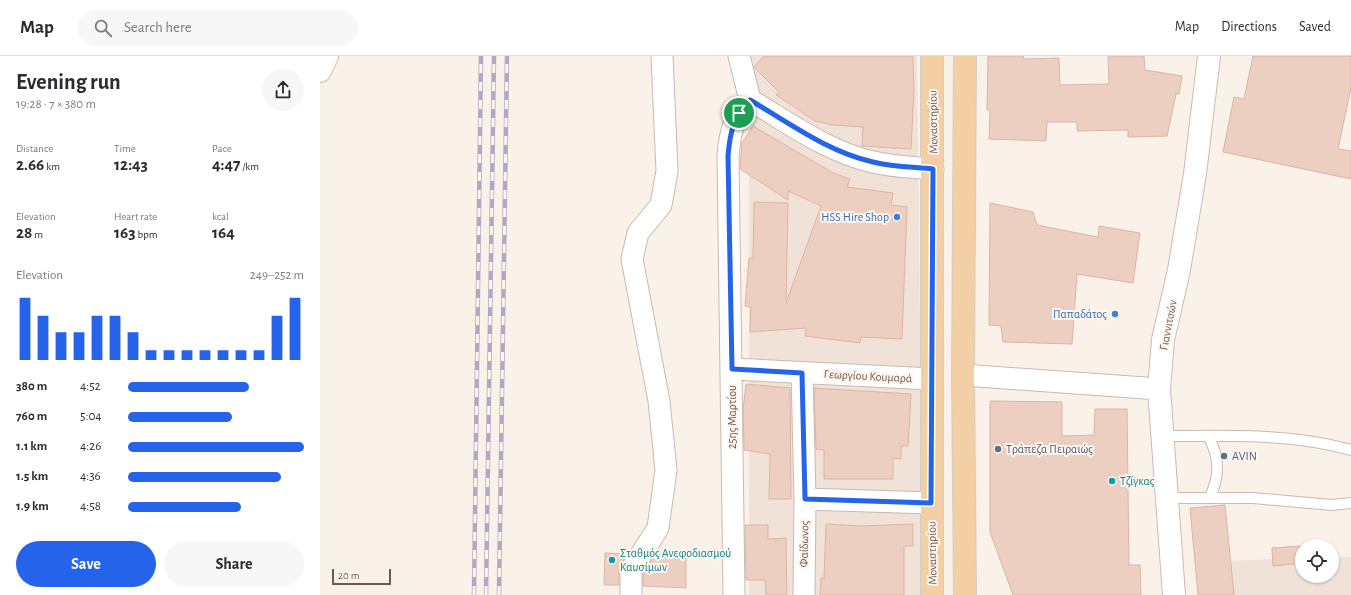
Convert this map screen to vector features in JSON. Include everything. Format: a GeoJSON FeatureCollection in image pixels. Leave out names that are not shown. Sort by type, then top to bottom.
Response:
{"type":"FeatureCollection","features":[{"type":"Feature","properties":{"kind":"main road"},"geometry":{"type":"LineString","coordinates":[[320,71],[327,56]]}},
{"type":"Feature","properties":{"kind":"main road","name":"Μοναστηρίου"},"geometry":{"type":"LineString","coordinates":[[932,56],[932,595]]}},
{"type":"Feature","properties":{"kind":"main road"},"geometry":{"type":"LineString","coordinates":[[965,56],[964,375],[966,595]]}},
{"type":"Feature","properties":{"kind":"main road","name":"Γιαννιτσών"},"geometry":{"type":"LineString","coordinates":[[1174,595],[1159,389],[1163,340],[1179,270],[1195,174],[1209,56]]}},
{"type":"Feature","properties":{"kind":"street"},"geometry":{"type":"LineString","coordinates":[[631,595],[631,570],[658,528],[666,470],[659,400],[632,259],[638,233],[661,205],[667,171],[662,56]]}},
{"type":"Feature","properties":{"kind":"street"},"geometry":{"type":"LineString","coordinates":[[739,56],[750,100],[821,142],[845,153],[890,166],[933,169]]}},
{"type":"Feature","properties":{"kind":"street","name":"25ης Μαρτίου"},"geometry":{"type":"LineString","coordinates":[[734,595],[728,156],[732,126],[739,113],[750,100]]}},
{"type":"Feature","properties":{"kind":"street","name":"Γεωργίου Κουμαρά"},"geometry":{"type":"LineString","coordinates":[[732,369],[932,379]]}},
{"type":"Feature","properties":{"kind":"street","name":"Φαίδωνος"},"geometry":{"type":"LineString","coordinates":[[802,373],[805,499],[804,595]]}},
{"type":"Feature","properties":{"kind":"street"},"geometry":{"type":"LineString","coordinates":[[964,375],[1159,389]]}},
{"type":"Feature","properties":{"kind":"street"},"geometry":{"type":"LineString","coordinates":[[805,499],[931,503]]}},
{"type":"Feature","properties":{"kind":"lane"},"geometry":{"type":"LineString","coordinates":[[1163,436],[1256,436],[1312,441],[1351,450]]}},
{"type":"Feature","properties":{"kind":"lane"},"geometry":{"type":"LineString","coordinates":[[1208,436],[1213,445],[1218,465],[1218,476],[1210,498]]}},
{"type":"Feature","properties":{"kind":"lane"},"geometry":{"type":"LineString","coordinates":[[1167,498],[1253,498],[1332,505],[1351,503]]}},
{"type":"Feature","properties":{"kind":"shaded area"},"geometry":{"type":"Polygon","coordinates":[[[749,56],[917,56],[923,595],[749,595],[749,56]]]}},
{"type":"Feature","properties":{"kind":"shaded area"},"geometry":{"type":"Polygon","coordinates":[[[1339,557],[1351,557],[1351,595],[1203,595],[1201,562],[1295,558],[1295,583],[1339,583],[1339,557]]]}},
{"type":"Feature","properties":{"kind":"building"},"geometry":{"type":"Polygon","coordinates":[[[764,56],[913,56],[914,90],[911,149],[862,146],[863,127],[832,125],[815,121],[776,95],[779,92],[754,67],[764,56]]]}},
{"type":"Feature","properties":{"kind":"building"},"geometry":{"type":"Polygon","coordinates":[[[988,56],[1023,56],[1024,59],[1059,58],[1060,85],[1109,84],[1108,56],[1144,56],[1145,70],[1182,76],[1179,94],[1176,94],[1167,136],[1128,137],[1128,130],[1077,131],[1077,122],[1047,122],[1046,141],[989,139],[990,110],[987,110],[988,56]]]}},
{"type":"Feature","properties":{"kind":"building"},"geometry":{"type":"Polygon","coordinates":[[[1253,56],[1351,56],[1351,88],[1338,149],[1351,151],[1351,179],[1223,152],[1234,97],[1244,99],[1253,56]]]}},
{"type":"Feature","properties":{"kind":"building"},"geometry":{"type":"Polygon","coordinates":[[[753,126],[833,173],[850,179],[847,187],[893,193],[891,205],[907,207],[902,339],[861,337],[860,343],[805,336],[806,328],[750,332],[751,307],[745,306],[749,258],[753,258],[754,202],[788,203],[786,303],[821,206],[788,191],[788,200],[740,169],[742,143],[753,126]]]}},
{"type":"Feature","properties":{"kind":"building"},"geometry":{"type":"Polygon","coordinates":[[[990,203],[1033,212],[1037,225],[1072,232],[1098,237],[1099,226],[1140,233],[1133,283],[1077,274],[1072,344],[1003,342],[1001,326],[989,325],[990,203]]]}},
{"type":"Feature","properties":{"kind":"building"},"geometry":{"type":"Polygon","coordinates":[[[746,384],[790,388],[791,499],[769,499],[770,454],[744,450],[743,410],[746,384]]]}},
{"type":"Feature","properties":{"kind":"building"},"geometry":{"type":"Polygon","coordinates":[[[814,388],[911,394],[908,446],[901,446],[901,459],[893,458],[893,479],[824,479],[824,450],[816,449],[814,388]]]}},
{"type":"Feature","properties":{"kind":"building"},"geometry":{"type":"Polygon","coordinates":[[[990,401],[1062,402],[1062,436],[1094,435],[1095,409],[1127,409],[1129,565],[1140,565],[1141,595],[1013,595],[990,532],[990,401]]]}},
{"type":"Feature","properties":{"kind":"building"},"geometry":{"type":"Polygon","coordinates":[[[1225,505],[1234,595],[1198,595],[1190,508],[1225,505]]]}},
{"type":"Feature","properties":{"kind":"building"},"geometry":{"type":"Polygon","coordinates":[[[826,524],[860,526],[913,524],[913,546],[904,546],[904,595],[820,595],[821,578],[824,578],[826,524]]]}},
{"type":"Feature","properties":{"kind":"building"},"geometry":{"type":"Polygon","coordinates":[[[745,525],[768,525],[768,539],[786,538],[787,595],[766,595],[765,580],[746,580],[745,525]]]}},
{"type":"Feature","properties":{"kind":"building"},"geometry":{"type":"Polygon","coordinates":[[[1295,546],[1295,564],[1273,566],[1272,548],[1295,546]]]}},
{"type":"Feature","properties":{"kind":"building"},"geometry":{"type":"Polygon","coordinates":[[[605,553],[627,554],[619,570],[619,585],[604,585],[605,553]]]}},
{"type":"Feature","properties":{"kind":"building"},"geometry":{"type":"Polygon","coordinates":[[[655,554],[686,555],[686,588],[643,586],[643,574],[655,554]]]}},
{"type":"Feature","properties":{"kind":"railway"},"geometry":{"type":"LineString","coordinates":[[474,595],[481,56]]}},
{"type":"Feature","properties":{"kind":"railway"},"geometry":{"type":"LineString","coordinates":[[486,595],[494,56]]}},
{"type":"Feature","properties":{"kind":"railway"},"geometry":{"type":"LineString","coordinates":[[499,595],[507,56]]}},
{"type":"Feature","properties":{"kind":"place","name":"HSS Hire Shop"},"geometry":{"type":"Point","coordinates":[897,217]}},
{"type":"Feature","properties":{"kind":"place","name":"Παπαδάτος"},"geometry":{"type":"Point","coordinates":[1115,314]}},
{"type":"Feature","properties":{"kind":"place","name":"Τράπεζα Πειραιώς"},"geometry":{"type":"Point","coordinates":[998,449]}},
{"type":"Feature","properties":{"kind":"place","name":"AVIN"},"geometry":{"type":"Point","coordinates":[1224,456]}},
{"type":"Feature","properties":{"kind":"place","name":"Τζίγκας"},"geometry":{"type":"Point","coordinates":[1112,481]}},
{"type":"Feature","properties":{"kind":"place","name":"Σταθμός Ανεφοδιασμού Καυσίμων"},"geometry":{"type":"Point","coordinates":[612,560]}},
{"type":"Feature","properties":{"kind":"route"},"geometry":{"type":"LineString","coordinates":[[750,100],[821,142],[845,153],[890,166],[933,169],[931,503],[805,499],[802,373],[732,369],[728,156],[729,139],[732,126],[739,113],[750,100]]}}]}
